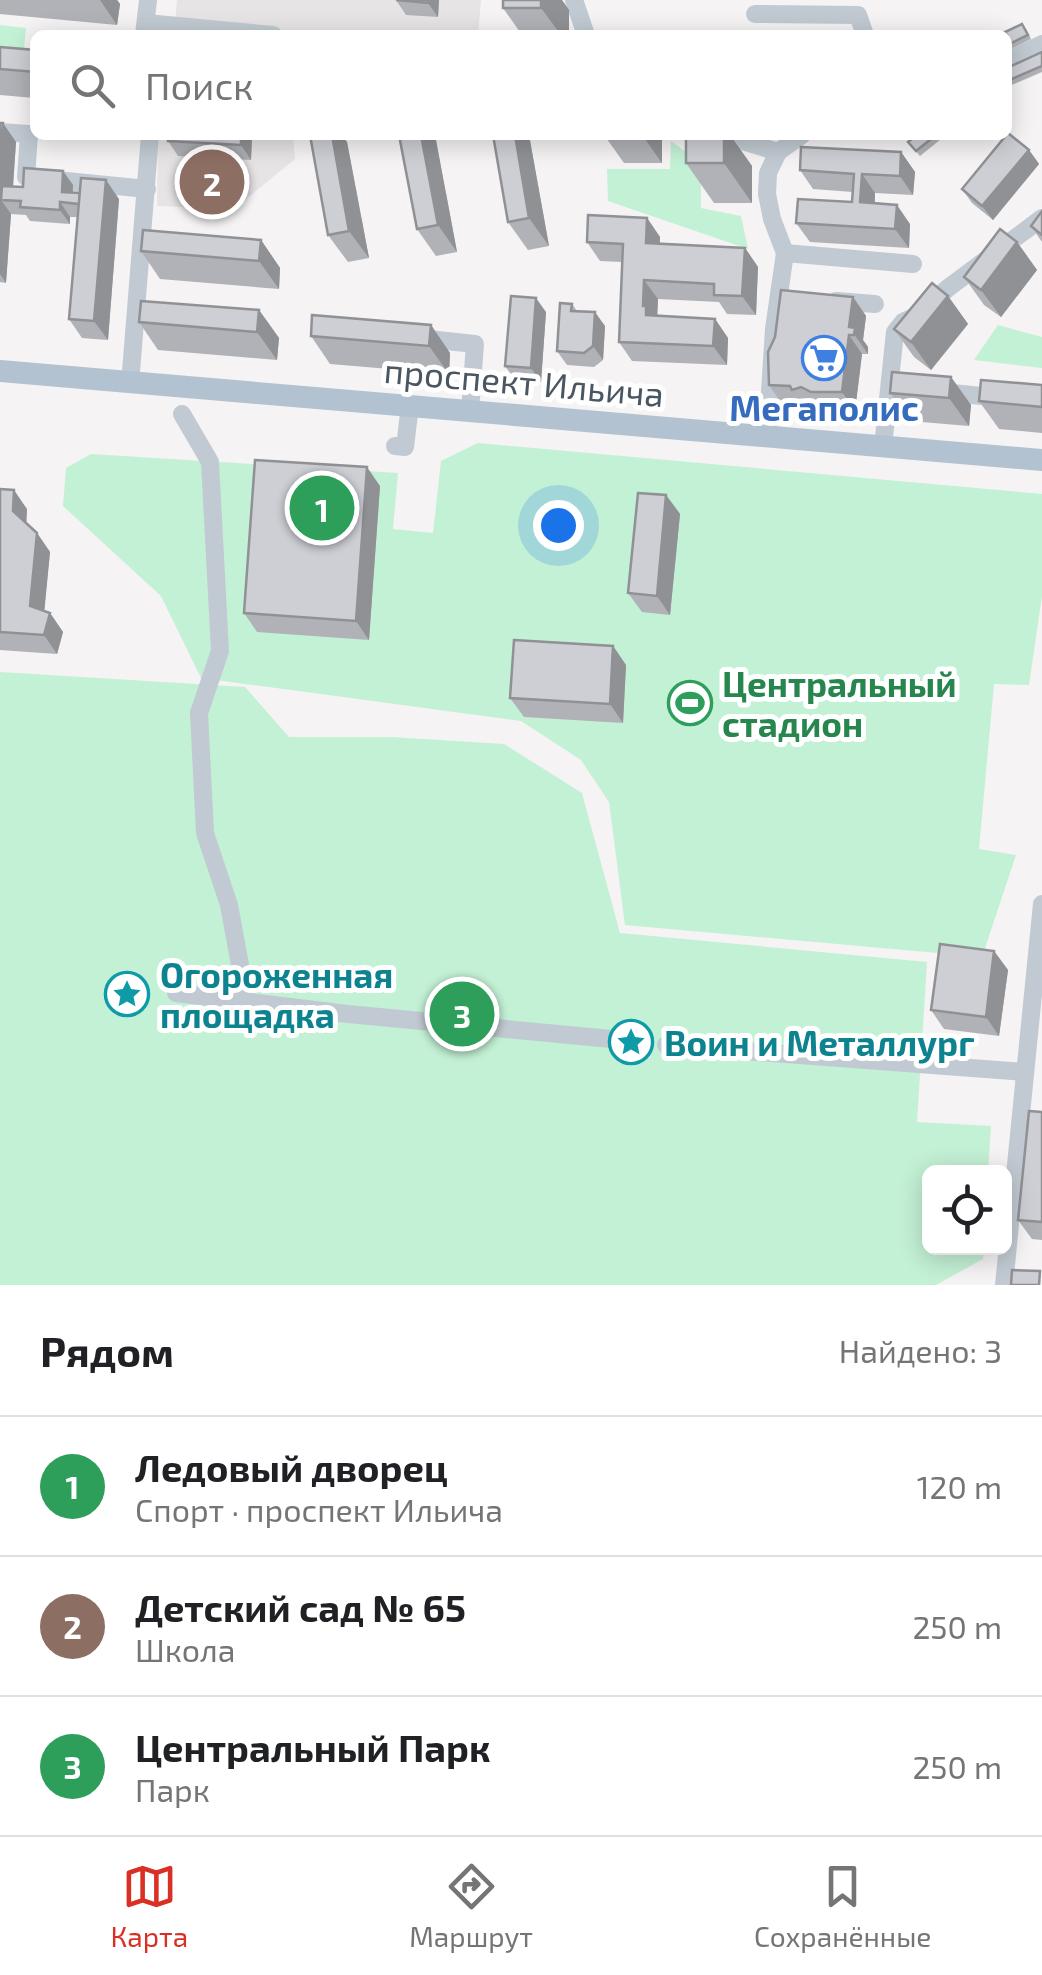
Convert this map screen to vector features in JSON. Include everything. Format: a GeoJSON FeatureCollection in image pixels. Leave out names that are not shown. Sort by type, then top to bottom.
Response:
{"type":"FeatureCollection","features":[{"type":"Feature","properties":{"kind":"main road","name":"проспект Ильича"},"geometry":{"type":"LineString","coordinates":[[0,371],[1042,460]]}},
{"type":"Feature","properties":{"kind":"street"},"geometry":{"type":"LineString","coordinates":[[145,29],[148,0]]}},
{"type":"Feature","properties":{"kind":"street"},"geometry":{"type":"LineString","coordinates":[[574,0],[584,30]]}},
{"type":"Feature","properties":{"kind":"street"},"geometry":{"type":"LineString","coordinates":[[755,14],[858,15],[863,30]]}},
{"type":"Feature","properties":{"kind":"street"},"geometry":{"type":"LineString","coordinates":[[1012,58],[1042,44]]}},
{"type":"Feature","properties":{"kind":"street"},"geometry":{"type":"LineString","coordinates":[[0,132],[29,134],[26,177],[147,189]]}},
{"type":"Feature","properties":{"kind":"street"},"geometry":{"type":"LineString","coordinates":[[130,384],[150,140]]}},
{"type":"Feature","properties":{"kind":"street"},"geometry":{"type":"LineString","coordinates":[[739,140],[778,152]]}},
{"type":"Feature","properties":{"kind":"street"},"geometry":{"type":"LineString","coordinates":[[795,140],[778,152],[768,174],[767,194],[797,298]]}},
{"type":"Feature","properties":{"kind":"street"},"geometry":{"type":"LineString","coordinates":[[882,446],[892,345],[902,322],[918,315],[1042,218]]}},
{"type":"Feature","properties":{"kind":"street"},"geometry":{"type":"LineString","coordinates":[[786,253],[913,264]]}},
{"type":"Feature","properties":{"kind":"street"},"geometry":{"type":"LineString","coordinates":[[797,298],[875,304]]}},
{"type":"Feature","properties":{"kind":"street"},"geometry":{"type":"LineString","coordinates":[[767,438],[774,329],[797,298]]}},
{"type":"Feature","properties":{"kind":"street"},"geometry":{"type":"LineString","coordinates":[[428,340],[475,344],[470,411]]}},
{"type":"Feature","properties":{"kind":"street"},"geometry":{"type":"LineString","coordinates":[[887,386],[1042,402]]}},
{"type":"Feature","properties":{"kind":"street"},"geometry":{"type":"LineString","coordinates":[[395,446],[406,447],[410,405]]}},
{"type":"Feature","properties":{"kind":"street"},"geometry":{"type":"LineString","coordinates":[[182,414],[210,462],[220,651],[200,713],[205,833],[228,905],[248,1003]]}},
{"type":"Feature","properties":{"kind":"street"},"geometry":{"type":"LineString","coordinates":[[1004,1285],[1031,1079],[1042,904]]}},
{"type":"Feature","properties":{"kind":"street"},"geometry":{"type":"LineString","coordinates":[[176,993],[611,1039]]}},
{"type":"Feature","properties":{"kind":"street"},"geometry":{"type":"LineString","coordinates":[[666,1045],[1031,1079]]}},
{"type":"Feature","properties":{"kind":"shaded area"},"geometry":{"type":"Polygon","coordinates":[[[177,0],[481,0],[478,30],[242,30],[175,25],[177,0]]]}},
{"type":"Feature","properties":{"kind":"shaded area"},"geometry":{"type":"Polygon","coordinates":[[[158,140],[293,140],[295,159],[234,209],[157,206],[158,140]]]}},
{"type":"Feature","properties":{"kind":"green space"},"geometry":{"type":"Polygon","coordinates":[[[0,25],[26,28],[24,50],[0,48],[0,25]]]}},
{"type":"Feature","properties":{"kind":"green space"},"geometry":{"type":"Polygon","coordinates":[[[671,141],[701,163],[701,208],[741,216],[748,249],[608,201],[607,169],[670,169],[671,141]]]}},
{"type":"Feature","properties":{"kind":"green space"},"geometry":{"type":"Polygon","coordinates":[[[998,325],[1042,337],[1042,368],[974,360],[998,325]]]}},
{"type":"Feature","properties":{"kind":"green space","name":"Центральный стадион"},"geometry":{"type":"Polygon","coordinates":[[[478,443],[1042,494],[1042,596],[1029,685],[994,684],[979,849],[1016,855],[982,957],[625,925],[609,802],[581,760],[521,721],[201,678],[161,596],[63,506],[66,468],[91,454],[398,473],[393,529],[433,533],[441,461],[478,443]]]}},
{"type":"Feature","properties":{"kind":"green space"},"geometry":{"type":"Polygon","coordinates":[[[0,672],[245,687],[289,737],[391,737],[504,744],[582,793],[620,933],[927,962],[917,1122],[991,1126],[988,1165],[922,1165],[922,1255],[983,1255],[983,1259],[936,1285],[0,1285],[0,672]]]}},
{"type":"Feature","properties":{"kind":"building"},"geometry":{"type":"Polygon","coordinates":[[[503,0],[541,0],[541,8],[503,8],[503,0]]]}},
{"type":"Feature","properties":{"kind":"building"},"geometry":{"type":"Polygon","coordinates":[[[1022,24],[1028,35],[1012,43],[1009,30],[1022,24]]]}},
{"type":"Feature","properties":{"kind":"building"},"geometry":{"type":"Polygon","coordinates":[[[0,47],[30,50],[30,72],[0,69],[0,47]]]}},
{"type":"Feature","properties":{"kind":"building"},"geometry":{"type":"Polygon","coordinates":[[[1042,52],[1042,66],[1012,79],[1012,66],[1042,52]]]}},
{"type":"Feature","properties":{"kind":"building"},"geometry":{"type":"Polygon","coordinates":[[[0,123],[3,123],[0,167],[0,123]]]}},
{"type":"Feature","properties":{"kind":"building"},"geometry":{"type":"Polygon","coordinates":[[[1012,136],[1029,150],[982,206],[962,189],[1002,140],[1012,140],[1012,136]]]}},
{"type":"Feature","properties":{"kind":"building"},"geometry":{"type":"Polygon","coordinates":[[[241,140],[241,145],[168,141],[241,140]]]}},
{"type":"Feature","properties":{"kind":"building"},"geometry":{"type":"Polygon","coordinates":[[[311,140],[333,140],[349,231],[328,235],[311,140]]]}},
{"type":"Feature","properties":{"kind":"building"},"geometry":{"type":"Polygon","coordinates":[[[400,140],[422,140],[438,225],[417,229],[400,140]]]}},
{"type":"Feature","properties":{"kind":"building"},"geometry":{"type":"Polygon","coordinates":[[[494,140],[516,140],[529,218],[508,222],[494,140]]]}},
{"type":"Feature","properties":{"kind":"building"},"geometry":{"type":"Polygon","coordinates":[[[686,140],[724,140],[724,163],[686,163],[686,140]]]}},
{"type":"Feature","properties":{"kind":"building"},"geometry":{"type":"Polygon","coordinates":[[[911,140],[930,140],[916,151],[908,142],[911,140]]]}},
{"type":"Feature","properties":{"kind":"building"},"geometry":{"type":"Polygon","coordinates":[[[801,147],[901,152],[900,176],[862,174],[860,202],[897,205],[895,229],[796,223],[798,199],[852,202],[854,174],[800,170],[801,147]]]}},
{"type":"Feature","properties":{"kind":"building"},"geometry":{"type":"Polygon","coordinates":[[[24,168],[63,171],[62,192],[80,193],[79,204],[60,202],[60,210],[20,207],[21,201],[1,200],[2,186],[23,187],[24,168]]]}},
{"type":"Feature","properties":{"kind":"building"},"geometry":{"type":"Polygon","coordinates":[[[81,178],[106,180],[94,321],[69,319],[81,178]]]}},
{"type":"Feature","properties":{"kind":"building"},"geometry":{"type":"Polygon","coordinates":[[[1042,211],[1042,235],[1031,226],[1042,211]]]}},
{"type":"Feature","properties":{"kind":"building"},"geometry":{"type":"Polygon","coordinates":[[[588,215],[647,218],[646,243],[745,248],[742,296],[714,295],[714,284],[644,280],[646,315],[715,319],[713,346],[619,342],[623,244],[587,242],[588,215]]]}},
{"type":"Feature","properties":{"kind":"building"},"geometry":{"type":"Polygon","coordinates":[[[1000,229],[1017,242],[981,290],[964,277],[1000,229]]]}},
{"type":"Feature","properties":{"kind":"building"},"geometry":{"type":"Polygon","coordinates":[[[143,230],[261,240],[259,261],[141,251],[143,230]]]}},
{"type":"Feature","properties":{"kind":"building"},"geometry":{"type":"Polygon","coordinates":[[[932,283],[948,296],[911,342],[894,329],[932,283]]]}},
{"type":"Feature","properties":{"kind":"building","name":"Мегаполис"},"geometry":{"type":"Polygon","coordinates":[[[781,290],[853,297],[849,327],[855,328],[854,335],[849,335],[842,392],[769,385],[768,352],[775,337],[781,290]]]}},
{"type":"Feature","properties":{"kind":"building"},"geometry":{"type":"Polygon","coordinates":[[[511,296],[536,298],[531,368],[505,366],[511,296]]]}},
{"type":"Feature","properties":{"kind":"building"},"geometry":{"type":"Polygon","coordinates":[[[141,301],[259,310],[257,332],[139,322],[141,301]]]}},
{"type":"Feature","properties":{"kind":"building"},"geometry":{"type":"Polygon","coordinates":[[[560,303],[572,304],[571,311],[595,312],[593,346],[584,353],[557,351],[560,303]]]}},
{"type":"Feature","properties":{"kind":"building"},"geometry":{"type":"Polygon","coordinates":[[[312,315],[431,325],[429,346],[311,336],[312,315]]]}},
{"type":"Feature","properties":{"kind":"building"},"geometry":{"type":"Polygon","coordinates":[[[892,372],[951,377],[949,398],[890,393],[892,372]]]}},
{"type":"Feature","properties":{"kind":"building"},"geometry":{"type":"Polygon","coordinates":[[[981,380],[1042,385],[1042,407],[979,401],[981,380]]]}},
{"type":"Feature","properties":{"kind":"building"},"geometry":{"type":"Polygon","coordinates":[[[255,460],[367,467],[356,621],[244,613],[255,460]]]}},
{"type":"Feature","properties":{"kind":"building"},"geometry":{"type":"Polygon","coordinates":[[[0,489],[14,490],[13,511],[37,533],[30,606],[50,613],[44,635],[0,632],[0,489]]]}},
{"type":"Feature","properties":{"kind":"building"},"geometry":{"type":"Polygon","coordinates":[[[638,493],[666,495],[657,596],[628,593],[638,493]]]}},
{"type":"Feature","properties":{"kind":"building"},"geometry":{"type":"Polygon","coordinates":[[[514,640],[613,646],[610,704],[510,698],[514,640]]]}},
{"type":"Feature","properties":{"kind":"building"},"geometry":{"type":"Polygon","coordinates":[[[940,944],[994,951],[986,1017],[931,1010],[940,944]]]}},
{"type":"Feature","properties":{"kind":"building"},"geometry":{"type":"Polygon","coordinates":[[[1029,1111],[1042,1112],[1042,1222],[1018,1220],[1029,1111]]]}},
{"type":"Feature","properties":{"kind":"building"},"geometry":{"type":"Polygon","coordinates":[[[1012,1270],[1040,1271],[1039,1285],[1011,1285],[1012,1270]]]}},
{"type":"Feature","properties":{"kind":"place","name":"Детский сад № 65"},"geometry":{"type":"Point","coordinates":[212,182]}},
{"type":"Feature","properties":{"kind":"place","name":"Мегаполис"},"geometry":{"type":"Point","coordinates":[824,358]}},
{"type":"Feature","properties":{"kind":"place","name":"Ледовый дворец"},"geometry":{"type":"Point","coordinates":[322,508]}},
{"type":"Feature","properties":{"kind":"place","name":"Центральный стадион"},"geometry":{"type":"Point","coordinates":[690,703]}},
{"type":"Feature","properties":{"kind":"place","name":"Огороженная площадка"},"geometry":{"type":"Point","coordinates":[127,994]}},
{"type":"Feature","properties":{"kind":"place","name":"Центральный Парк"},"geometry":{"type":"Point","coordinates":[462,1014]}},
{"type":"Feature","properties":{"kind":"place","name":"Воин и Металлург"},"geometry":{"type":"Point","coordinates":[631,1042]}}]}
